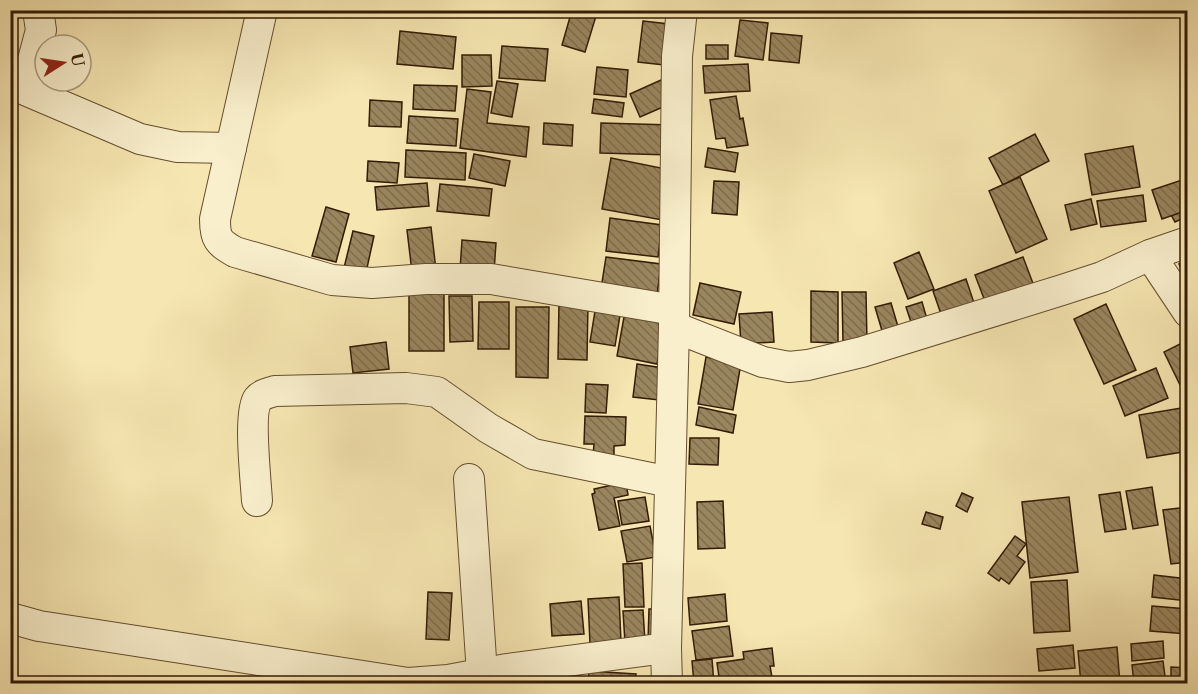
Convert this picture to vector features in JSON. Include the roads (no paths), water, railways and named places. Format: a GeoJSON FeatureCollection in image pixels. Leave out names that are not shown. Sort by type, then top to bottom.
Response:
{"type":"FeatureCollection","features":[{"type":"Feature","properties":{"kind":"street"},"geometry":{"type":"LineString","coordinates":[[39,10],[41,30],[25,90],[140,139],[178,147],[231,148]]}},
{"type":"Feature","properties":{"kind":"street"},"geometry":{"type":"LineString","coordinates":[[262,10],[215,219],[215,233],[221,244],[235,252],[332,280],[372,283],[426,279],[491,279],[674,318],[763,362],[789,367],[808,365],[862,351],[1062,290],[1102,277],[1150,255],[1188,242]]}},
{"type":"Feature","properties":{"kind":"street"},"geometry":{"type":"LineString","coordinates":[[667,684],[677,56],[682,10]]}},
{"type":"Feature","properties":{"kind":"street"},"geometry":{"type":"LineString","coordinates":[[1150,255],[1188,312]]}},
{"type":"Feature","properties":{"kind":"street"},"geometry":{"type":"LineString","coordinates":[[257,501],[253,419],[255,405],[259,397],[275,391],[406,388],[437,392],[488,428],[533,454],[670,482]]}},
{"type":"Feature","properties":{"kind":"street"},"geometry":{"type":"LineString","coordinates":[[469,479],[482,674]]}},
{"type":"Feature","properties":{"kind":"street"},"geometry":{"type":"LineString","coordinates":[[10,618],[39,626],[408,683],[448,680],[507,669],[666,648]]}}]}
